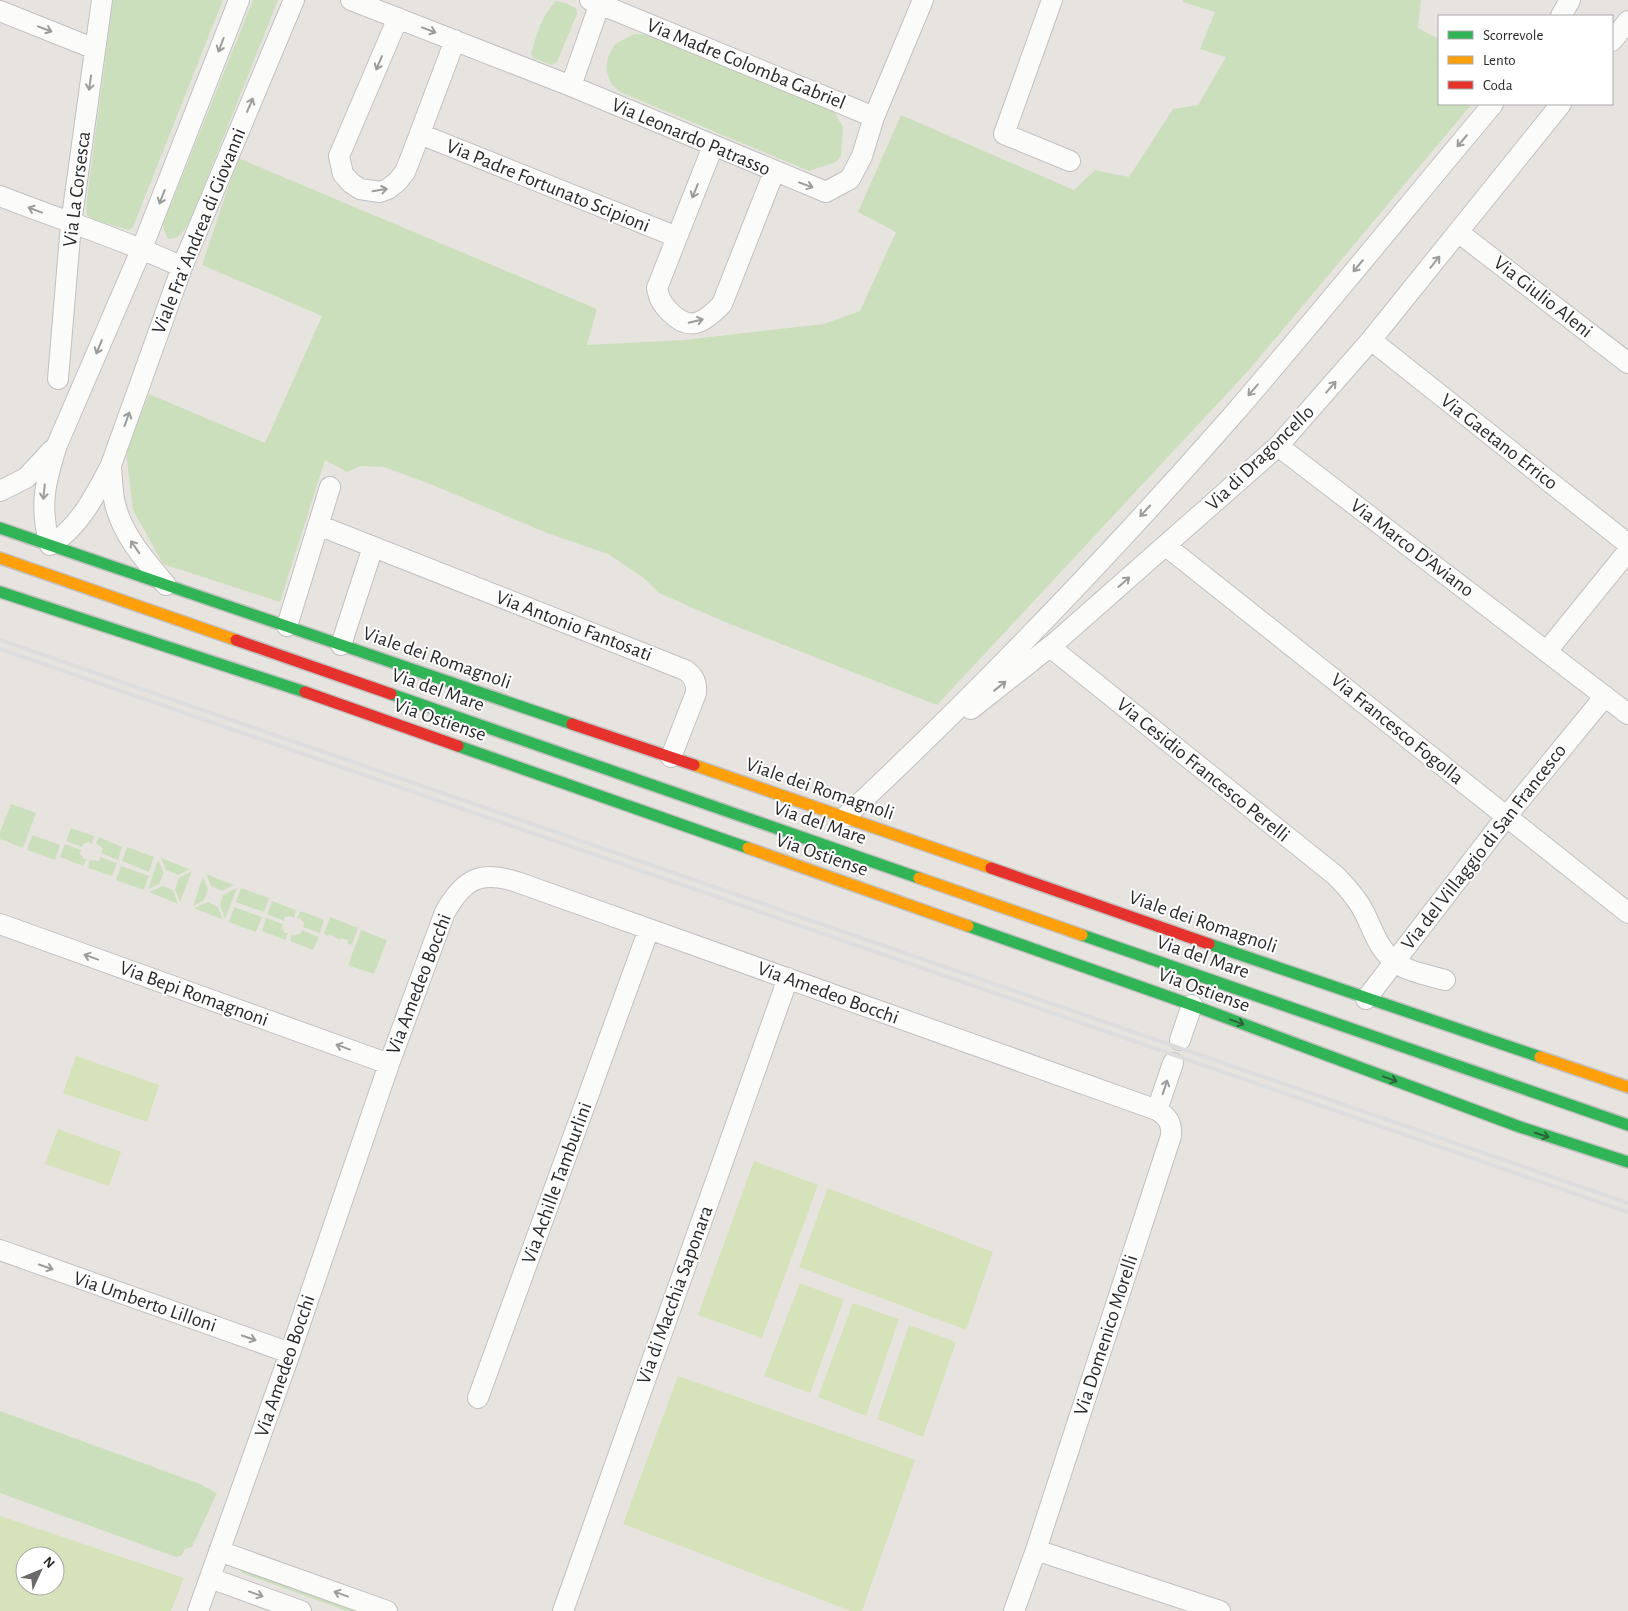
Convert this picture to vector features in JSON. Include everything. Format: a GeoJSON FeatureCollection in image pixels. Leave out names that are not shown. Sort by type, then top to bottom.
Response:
{"type":"FeatureCollection","features":[{"type":"Feature","properties":{"kind":"main road","name":"Viale dei Romagnoli"},"geometry":{"type":"LineString","coordinates":[[0,528],[671,757],[1366,999],[1628,1087]]}},
{"type":"Feature","properties":{"kind":"main road","name":"Via del Mare"},"geometry":{"type":"LineString","coordinates":[[0,558],[1628,1125]]}},
{"type":"Feature","properties":{"kind":"main road","name":"Via Ostiense"},"geometry":{"type":"LineString","coordinates":[[0,592],[279,683],[1192,1005],[1520,1127],[1628,1162]]}},
{"type":"Feature","properties":{"kind":"street","name":"Via La Corsesca"},"geometry":{"type":"LineString","coordinates":[[58,379],[71,224],[102,0]]}},
{"type":"Feature","properties":{"kind":"street"},"geometry":{"type":"LineString","coordinates":[[50,545],[43,516],[43,499],[49,469],[57,445],[142,248],[239,0]]}},
{"type":"Feature","properties":{"kind":"street","name":"Viale Fra' Andrea di Giovanni"},"geometry":{"type":"LineString","coordinates":[[50,545],[64,535],[80,518],[111,465],[182,267],[294,0]]}},
{"type":"Feature","properties":{"kind":"street","name":"Via Leonardo Patrasso"},"geometry":{"type":"LineString","coordinates":[[351,0],[571,86],[826,192],[850,179],[862,156],[874,117],[922,0]]}},
{"type":"Feature","properties":{"kind":"street"},"geometry":{"type":"LineString","coordinates":[[1052,0],[1004,134],[1070,161]]}},
{"type":"Feature","properties":{"kind":"street"},"geometry":{"type":"LineString","coordinates":[[1561,15],[1570,0]]}},
{"type":"Feature","properties":{"kind":"street"},"geometry":{"type":"LineString","coordinates":[[571,86],[597,1]]}},
{"type":"Feature","properties":{"kind":"street","name":"Via Madre Colomba Gabriel"},"geometry":{"type":"LineString","coordinates":[[597,1],[874,117]]}},
{"type":"Feature","properties":{"kind":"street"},"geometry":{"type":"LineString","coordinates":[[0,11],[95,49]]}},
{"type":"Feature","properties":{"kind":"street"},"geometry":{"type":"LineString","coordinates":[[398,18],[339,156],[343,174],[360,189],[380,192],[388,189],[405,172],[455,40]]}},
{"type":"Feature","properties":{"kind":"street"},"geometry":{"type":"LineString","coordinates":[[1613,40],[1628,21]]}},
{"type":"Feature","properties":{"kind":"street","name":"Via di Dragoncello"},"geometry":{"type":"LineString","coordinates":[[845,817],[906,760],[1058,606],[1214,435],[1270,371],[1492,105]]}},
{"type":"Feature","properties":{"kind":"street","name":"Via di Dragoncello"},"geometry":{"type":"LineString","coordinates":[[906,760],[1050,647],[1278,446],[1371,340],[1560,105]]}},
{"type":"Feature","properties":{"kind":"street","name":"Via Padre Fortunato Scipioni"},"geometry":{"type":"LineString","coordinates":[[420,134],[677,238]]}},
{"type":"Feature","properties":{"kind":"street"},"geometry":{"type":"LineString","coordinates":[[713,146],[657,288],[659,300],[674,316],[684,323],[694,324],[704,320],[722,304],[774,172]]}},
{"type":"Feature","properties":{"kind":"street"},"geometry":{"type":"LineString","coordinates":[[0,196],[71,224],[142,248],[182,267]]}},
{"type":"Feature","properties":{"kind":"street","name":"Via Giulio Aleni"},"geometry":{"type":"LineString","coordinates":[[1458,232],[1628,363]]}},
{"type":"Feature","properties":{"kind":"street","name":"Via Gaetano Errico"},"geometry":{"type":"LineString","coordinates":[[1371,340],[1628,544]]}},
{"type":"Feature","properties":{"kind":"street"},"geometry":{"type":"LineString","coordinates":[[0,491],[26,478],[57,445]]}},
{"type":"Feature","properties":{"kind":"street","name":"Via Marco D'Aviano"},"geometry":{"type":"LineString","coordinates":[[1278,446],[1628,714]]}},
{"type":"Feature","properties":{"kind":"street","name":"Viale Fra' Andrea di Giovanni"},"geometry":{"type":"LineString","coordinates":[[111,465],[115,503],[121,522],[137,550],[166,585]]}},
{"type":"Feature","properties":{"kind":"street"},"geometry":{"type":"LineString","coordinates":[[287,626],[330,487]]}},
{"type":"Feature","properties":{"kind":"street","name":"Via Antonio Fantosati"},"geometry":{"type":"LineString","coordinates":[[318,525],[689,673],[695,682],[696,693],[671,757]]}},
{"type":"Feature","properties":{"kind":"street","name":"Via Francesco Fogolla"},"geometry":{"type":"LineString","coordinates":[[1166,546],[1628,913]]}},
{"type":"Feature","properties":{"kind":"street"},"geometry":{"type":"LineString","coordinates":[[341,645],[372,547]]}},
{"type":"Feature","properties":{"kind":"street"},"geometry":{"type":"LineString","coordinates":[[1547,651],[1628,551]]}},
{"type":"Feature","properties":{"kind":"street","name":"Via Cesidio Francesco Perelli"},"geometry":{"type":"LineString","coordinates":[[1050,647],[1335,875],[1361,905],[1377,941],[1394,962]]}},
{"type":"Feature","properties":{"kind":"street","name":"Via del Villaggio di San Francesco"},"geometry":{"type":"LineString","coordinates":[[1366,999],[1506,817],[1605,696]]}},
{"type":"Feature","properties":{"kind":"street","name":"Via Amedeo Bocchi"},"geometry":{"type":"LineString","coordinates":[[198,1611],[389,1064],[445,912],[460,891],[474,880],[490,876],[504,878],[1158,1110]]}},
{"type":"Feature","properties":{"kind":"street","name":"Via Bepi Romagnoni"},"geometry":{"type":"LineString","coordinates":[[0,924],[389,1064]]}},
{"type":"Feature","properties":{"kind":"street","name":"Via Achille Tamburlini"},"geometry":{"type":"LineString","coordinates":[[478,1398],[649,929]]}},
{"type":"Feature","properties":{"kind":"street"},"geometry":{"type":"LineString","coordinates":[[1394,962],[1412,970],[1445,980]]}},
{"type":"Feature","properties":{"kind":"street","name":"Via di Macchia Saponara"},"geometry":{"type":"LineString","coordinates":[[563,1611],[788,978]]}},
{"type":"Feature","properties":{"kind":"street"},"geometry":{"type":"LineString","coordinates":[[1180,1040],[1192,1005]]}},
{"type":"Feature","properties":{"kind":"street"},"geometry":{"type":"LineString","coordinates":[[1158,1110],[1173,1063]]}},
{"type":"Feature","properties":{"kind":"street","name":"Via Domenico Morelli"},"geometry":{"type":"LineString","coordinates":[[1014,1611],[1036,1550],[1171,1136],[1172,1128],[1170,1121],[1158,1110]]}},
{"type":"Feature","properties":{"kind":"street","name":"Via Umberto Lilloni"},"geometry":{"type":"LineString","coordinates":[[0,1250],[290,1352]]}},
{"type":"Feature","properties":{"kind":"street"},"geometry":{"type":"LineString","coordinates":[[1036,1550],[1220,1611]]}},
{"type":"Feature","properties":{"kind":"street"},"geometry":{"type":"LineString","coordinates":[[219,1551],[387,1611]]}},
{"type":"Feature","properties":{"kind":"street"},"geometry":{"type":"LineString","coordinates":[[210,1578],[301,1611]]}},
{"type":"Feature","properties":{"kind":"green space"},"geometry":{"type":"Polygon","coordinates":[[[113,0],[223,0],[133,227],[129,230],[94,220],[87,215],[86,206],[113,0]]]}},
{"type":"Feature","properties":{"kind":"green space"},"geometry":{"type":"Polygon","coordinates":[[[253,0],[278,0],[190,221],[179,236],[168,239],[163,228],[164,222],[253,0]]]}},
{"type":"Feature","properties":{"kind":"green space"},"geometry":{"type":"Polygon","coordinates":[[[1183,0],[1421,0],[1418,28],[1438,38],[1438,105],[1471,105],[1248,371],[937,705],[725,622],[659,593],[645,579],[608,554],[547,533],[430,484],[384,467],[361,466],[347,472],[325,460],[280,602],[163,564],[133,510],[126,452],[149,394],[265,443],[322,316],[202,265],[238,158],[597,309],[587,345],[683,340],[824,324],[860,311],[896,232],[858,212],[901,115],[1074,190],[1095,170],[1129,177],[1173,109],[1198,105],[1226,57],[1200,49],[1215,12],[1183,2],[1183,0]]]}},
{"type":"Feature","properties":{"kind":"green space"},"geometry":{"type":"Polygon","coordinates":[[[556,1],[576,8],[577,14],[557,62],[552,65],[533,58],[531,53],[544,19],[556,1]]]}},
{"type":"Feature","properties":{"kind":"green space"},"geometry":{"type":"Polygon","coordinates":[[[634,34],[647,35],[823,105],[834,112],[843,127],[841,156],[836,162],[809,171],[620,92],[612,85],[606,70],[608,57],[615,44],[634,34]]]}},
{"type":"Feature","properties":{"kind":"green space"},"geometry":{"type":"Polygon","coordinates":[[[11,804],[36,813],[23,848],[0,839],[0,832],[11,804]]]}},
{"type":"Feature","properties":{"kind":"green space"},"geometry":{"type":"Polygon","coordinates":[[[71,828],[94,836],[92,844],[90,842],[84,843],[82,847],[66,841],[71,828]]]}},
{"type":"Feature","properties":{"kind":"green space"},"geometry":{"type":"Polygon","coordinates":[[[32,835],[60,845],[55,860],[27,850],[32,835]]]}},
{"type":"Feature","properties":{"kind":"green space"},"geometry":{"type":"Polygon","coordinates":[[[99,837],[122,847],[118,860],[101,853],[103,849],[96,844],[99,837]]]}},
{"type":"Feature","properties":{"kind":"green space"},"geometry":{"type":"Polygon","coordinates":[[[65,844],[81,850],[80,854],[84,859],[87,859],[83,866],[60,857],[65,844]]]}},
{"type":"Feature","properties":{"kind":"green space"},"geometry":{"type":"Polygon","coordinates":[[[127,847],[154,857],[149,872],[122,861],[127,847]]]}},
{"type":"Feature","properties":{"kind":"green space"},"geometry":{"type":"Polygon","coordinates":[[[100,857],[117,863],[112,876],[88,868],[90,860],[99,861],[100,857]]]}},
{"type":"Feature","properties":{"kind":"green space"},"geometry":{"type":"Polygon","coordinates":[[[161,858],[190,869],[178,875],[166,870],[161,858]]]}},
{"type":"Feature","properties":{"kind":"green space"},"geometry":{"type":"Polygon","coordinates":[[[158,860],[164,872],[159,884],[148,889],[158,860]]]}},
{"type":"Feature","properties":{"kind":"green space"},"geometry":{"type":"Polygon","coordinates":[[[121,866],[149,876],[144,890],[116,880],[121,866]]]}},
{"type":"Feature","properties":{"kind":"green space"},"geometry":{"type":"Polygon","coordinates":[[[192,871],[180,902],[175,889],[179,878],[192,871]]]}},
{"type":"Feature","properties":{"kind":"green space"},"geometry":{"type":"Polygon","coordinates":[[[206,874],[234,885],[222,891],[211,886],[206,874]]]}},
{"type":"Feature","properties":{"kind":"green space"},"geometry":{"type":"Polygon","coordinates":[[[203,876],[208,889],[204,900],[193,906],[203,876]]]}},
{"type":"Feature","properties":{"kind":"green space"},"geometry":{"type":"Polygon","coordinates":[[[163,886],[173,890],[178,904],[149,892],[163,886]]]}},
{"type":"Feature","properties":{"kind":"green space"},"geometry":{"type":"Polygon","coordinates":[[[237,888],[225,919],[220,905],[223,895],[237,888]]]}},
{"type":"Feature","properties":{"kind":"green space"},"geometry":{"type":"Polygon","coordinates":[[[241,888],[269,898],[264,912],[236,902],[241,888]]]}},
{"type":"Feature","properties":{"kind":"green space"},"geometry":{"type":"Polygon","coordinates":[[[272,901],[296,910],[294,918],[291,916],[285,917],[284,921],[267,914],[272,901]]]}},
{"type":"Feature","properties":{"kind":"green space"},"geometry":{"type":"Polygon","coordinates":[[[208,902],[218,907],[223,920],[194,908],[208,902]]]}},
{"type":"Feature","properties":{"kind":"green space"},"geometry":{"type":"Polygon","coordinates":[[[234,907],[262,917],[256,932],[229,922],[234,907]]]}},
{"type":"Feature","properties":{"kind":"green space"},"geometry":{"type":"Polygon","coordinates":[[[301,911],[324,920],[320,933],[303,927],[304,923],[300,918],[297,918],[301,911]]]}},
{"type":"Feature","properties":{"kind":"green space"},"geometry":{"type":"Polygon","coordinates":[[[330,917],[358,928],[352,945],[347,943],[348,940],[341,938],[340,940],[329,934],[328,936],[324,934],[330,917]]]}},
{"type":"Feature","properties":{"kind":"green space"},"geometry":{"type":"Polygon","coordinates":[[[266,918],[283,924],[282,928],[285,933],[288,933],[285,940],[262,931],[266,918]]]}},
{"type":"Feature","properties":{"kind":"green space"},"geometry":{"type":"Polygon","coordinates":[[[302,930],[319,937],[313,950],[290,941],[292,934],[300,934],[302,930]]]}},
{"type":"Feature","properties":{"kind":"green space"},"geometry":{"type":"Polygon","coordinates":[[[361,930],[387,940],[374,974],[348,965],[361,930]]]}},
{"type":"Feature","properties":{"kind":"green space"},"geometry":{"type":"Polygon","coordinates":[[[76,1056],[159,1085],[147,1122],[63,1093],[76,1056]]]}},
{"type":"Feature","properties":{"kind":"green space"},"geometry":{"type":"Polygon","coordinates":[[[58,1129],[121,1152],[109,1186],[45,1164],[58,1129]]]}},
{"type":"Feature","properties":{"kind":"green space"},"geometry":{"type":"Polygon","coordinates":[[[754,1161],[818,1185],[762,1338],[698,1315],[754,1161]]]}},
{"type":"Feature","properties":{"kind":"green space"},"geometry":{"type":"Polygon","coordinates":[[[828,1188],[993,1252],[966,1330],[799,1267],[828,1188]]]}},
{"type":"Feature","properties":{"kind":"green space"},"geometry":{"type":"Polygon","coordinates":[[[800,1283],[844,1300],[810,1393],[764,1376],[800,1283]]]}},
{"type":"Feature","properties":{"kind":"green space"},"geometry":{"type":"Polygon","coordinates":[[[853,1303],[899,1319],[866,1416],[818,1397],[853,1303]]]}},
{"type":"Feature","properties":{"kind":"green space"},"geometry":{"type":"Polygon","coordinates":[[[909,1325],[956,1342],[923,1437],[877,1419],[909,1325]]]}},
{"type":"Feature","properties":{"kind":"green space"},"geometry":{"type":"Polygon","coordinates":[[[678,1376],[915,1460],[862,1611],[851,1611],[623,1524],[678,1376]]]}},
{"type":"Feature","properties":{"kind":"green space"},"geometry":{"type":"Polygon","coordinates":[[[0,1411],[200,1484],[217,1493],[192,1547],[185,1549],[181,1556],[176,1557],[0,1493],[0,1411]]]}},
{"type":"Feature","properties":{"kind":"green space"},"geometry":{"type":"Polygon","coordinates":[[[0,1516],[184,1578],[171,1611],[0,1611],[0,1516]]]}},
{"type":"Feature","properties":{"kind":"green space"},"geometry":{"type":"Polygon","coordinates":[[[239,1568],[371,1611],[347,1611],[242,1573],[239,1568]]]}},
{"type":"Feature","properties":{"kind":"railway"},"geometry":{"type":"LineString","coordinates":[[0,640],[1628,1203]]}},
{"type":"Feature","properties":{"kind":"railway"},"geometry":{"type":"LineString","coordinates":[[0,649],[1628,1212]]}},
{"type":"Feature","properties":{"kind":"traffic: fast"},"geometry":{"type":"LineString","coordinates":[[0,528],[572,724]]}},
{"type":"Feature","properties":{"kind":"traffic: fast"},"geometry":{"type":"LineString","coordinates":[[0,592],[305,692]]}},
{"type":"Feature","properties":{"kind":"traffic: fast"},"geometry":{"type":"LineString","coordinates":[[391,694],[919,878]]}},
{"type":"Feature","properties":{"kind":"traffic: fast"},"geometry":{"type":"LineString","coordinates":[[458,746],[748,848]]}},
{"type":"Feature","properties":{"kind":"traffic: fast"},"geometry":{"type":"LineString","coordinates":[[968,926],[1192,1005],[1520,1127],[1628,1162]]}},
{"type":"Feature","properties":{"kind":"traffic: fast"},"geometry":{"type":"LineString","coordinates":[[1082,935],[1628,1125]]}},
{"type":"Feature","properties":{"kind":"traffic: fast"},"geometry":{"type":"LineString","coordinates":[[1209,944],[1540,1057]]}},
{"type":"Feature","properties":{"kind":"traffic: slow"},"geometry":{"type":"LineString","coordinates":[[0,558],[236,640]]}},
{"type":"Feature","properties":{"kind":"traffic: slow"},"geometry":{"type":"LineString","coordinates":[[694,765],[991,868]]}},
{"type":"Feature","properties":{"kind":"traffic: slow"},"geometry":{"type":"LineString","coordinates":[[748,848],[968,926]]}},
{"type":"Feature","properties":{"kind":"traffic: slow"},"geometry":{"type":"LineString","coordinates":[[919,878],[1082,935]]}},
{"type":"Feature","properties":{"kind":"traffic: slow"},"geometry":{"type":"LineString","coordinates":[[1540,1057],[1628,1087]]}},
{"type":"Feature","properties":{"kind":"traffic: jam"},"geometry":{"type":"LineString","coordinates":[[236,640],[391,694]]}},
{"type":"Feature","properties":{"kind":"traffic: jam"},"geometry":{"type":"LineString","coordinates":[[305,692],[458,746]]}},
{"type":"Feature","properties":{"kind":"traffic: jam"},"geometry":{"type":"LineString","coordinates":[[572,724],[694,765]]}},
{"type":"Feature","properties":{"kind":"traffic: jam"},"geometry":{"type":"LineString","coordinates":[[991,868],[1209,944]]}}]}
